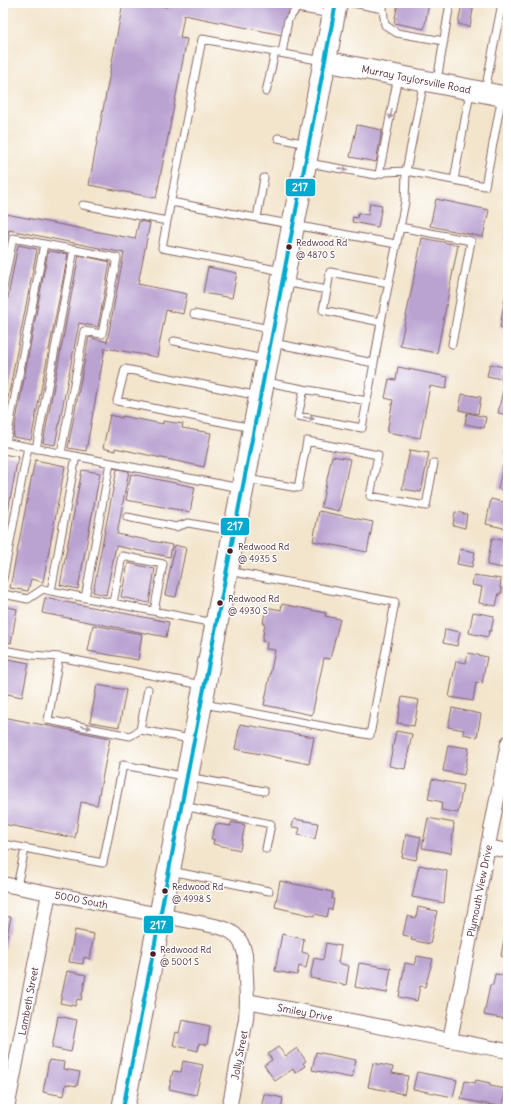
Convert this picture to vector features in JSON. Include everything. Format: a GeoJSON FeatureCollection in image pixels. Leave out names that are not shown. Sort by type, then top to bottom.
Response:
{"type":"FeatureCollection","features":[{"type":"Feature","properties":{"kind":"main road"},"geometry":{"type":"LineString","coordinates":[[123,1109],[260,388],[335,9]]}},
{"type":"Feature","properties":{"kind":"street","name":"Murray Taylorsville Road"},"geometry":{"type":"LineString","coordinates":[[324,61],[491,94]]}},
{"type":"Feature","properties":{"kind":"street","name":"Plymouth View Drive"},"geometry":{"type":"LineString","coordinates":[[450,1040],[508,743]]}},
{"type":"Feature","properties":{"kind":"street"},"geometry":{"type":"LineString","coordinates":[[488,847],[508,851]]}},
{"type":"Feature","properties":{"kind":"street","name":"5000 South"},"geometry":{"type":"LineString","coordinates":[[10,885],[160,915]]}},
{"type":"Feature","properties":{"kind":"street","name":"Lambeth Street"},"geometry":{"type":"LineString","coordinates":[[7,1109],[49,893]]}},
{"type":"Feature","properties":{"kind":"street"},"geometry":{"type":"LineString","coordinates":[[160,915],[223,927],[236,934],[245,954],[247,1001]]}},
{"type":"Feature","properties":{"kind":"street","name":"Smiley Drive"},"geometry":{"type":"LineString","coordinates":[[247,1001],[508,1051]]}},
{"type":"Feature","properties":{"kind":"street","name":"Jolly Street"},"geometry":{"type":"LineString","coordinates":[[229,1109],[244,1035],[247,1001]]}},
{"type":"Feature","properties":{"kind":"lane"},"geometry":{"type":"LineString","coordinates":[[353,3],[383,6],[385,25],[398,33],[444,41]]}},
{"type":"Feature","properties":{"kind":"lane"},"geometry":{"type":"LineString","coordinates":[[304,389],[298,416],[362,428],[400,227],[404,202],[406,171],[430,82],[444,41],[450,3]]}},
{"type":"Feature","properties":{"kind":"lane"},"geometry":{"type":"LineString","coordinates":[[278,138],[307,153],[379,174],[406,171],[485,186],[491,94],[502,3]]}},
{"type":"Feature","properties":{"kind":"lane"},"geometry":{"type":"LineString","coordinates":[[266,92],[288,20],[297,8],[335,9]]}},
{"type":"Feature","properties":{"kind":"lane"},"geometry":{"type":"LineString","coordinates":[[324,61],[202,39],[162,248],[283,276],[327,290]]}},
{"type":"Feature","properties":{"kind":"lane"},"geometry":{"type":"LineString","coordinates":[[379,174],[398,76]]}},
{"type":"Feature","properties":{"kind":"lane"},"geometry":{"type":"LineString","coordinates":[[454,180],[491,94]]}},
{"type":"Feature","properties":{"kind":"lane"},"geometry":{"type":"LineString","coordinates":[[257,218],[264,178]]}},
{"type":"Feature","properties":{"kind":"lane"},"geometry":{"type":"LineString","coordinates":[[170,202],[396,244]]}},
{"type":"Feature","properties":{"kind":"lane"},"geometry":{"type":"LineString","coordinates":[[83,205],[167,221]]}},
{"type":"Feature","properties":{"kind":"lane"},"geometry":{"type":"LineString","coordinates":[[400,227],[472,241],[452,344]]}},
{"type":"Feature","properties":{"kind":"lane"},"geometry":{"type":"LineString","coordinates":[[3,288],[13,238],[117,258],[102,334],[84,330],[61,453]]}},
{"type":"Feature","properties":{"kind":"lane"},"geometry":{"type":"LineString","coordinates":[[44,244],[4,442],[110,463],[242,483],[298,488],[307,441],[378,455],[370,496],[426,506],[434,463]]}},
{"type":"Feature","properties":{"kind":"lane"},"geometry":{"type":"LineString","coordinates":[[36,449],[74,250]]}},
{"type":"Feature","properties":{"kind":"lane"},"geometry":{"type":"LineString","coordinates":[[381,322],[323,310],[330,272],[389,283]]}},
{"type":"Feature","properties":{"kind":"lane"},"geometry":{"type":"LineString","coordinates":[[194,314],[269,344]]}},
{"type":"Feature","properties":{"kind":"lane"},"geometry":{"type":"LineString","coordinates":[[174,341],[269,344],[374,363]]}},
{"type":"Feature","properties":{"kind":"lane"},"geometry":{"type":"LineString","coordinates":[[253,428],[117,401],[125,369],[260,388],[304,389],[367,401]]}},
{"type":"Feature","properties":{"kind":"lane"},"geometry":{"type":"LineString","coordinates":[[3,579],[28,447]]}},
{"type":"Feature","properties":{"kind":"lane"},"geometry":{"type":"LineString","coordinates":[[51,591],[76,456]]}},
{"type":"Feature","properties":{"kind":"lane"},"geometry":{"type":"LineString","coordinates":[[85,598],[110,463]]}},
{"type":"Feature","properties":{"kind":"lane"},"geometry":{"type":"LineString","coordinates":[[127,517],[176,527],[188,523],[233,531]]}},
{"type":"Feature","properties":{"kind":"lane"},"geometry":{"type":"LineString","coordinates":[[113,603],[122,556],[163,564],[154,611]]}},
{"type":"Feature","properties":{"kind":"lane"},"geometry":{"type":"LineString","coordinates":[[3,650],[32,655],[59,657],[370,735],[395,602],[226,570]]}},
{"type":"Feature","properties":{"kind":"lane"},"geometry":{"type":"LineString","coordinates":[[3,594],[28,599],[43,589],[216,624]]}},
{"type":"Feature","properties":{"kind":"lane"},"geometry":{"type":"LineString","coordinates":[[59,657],[48,720],[130,736],[140,730],[194,740]]}},
{"type":"Feature","properties":{"kind":"lane"},"geometry":{"type":"LineString","coordinates":[[140,730],[148,689]]}},
{"type":"Feature","properties":{"kind":"lane"},"geometry":{"type":"LineString","coordinates":[[3,844],[103,863],[123,764],[264,791]]}},
{"type":"Feature","properties":{"kind":"lane"},"geometry":{"type":"LineString","coordinates":[[181,806],[271,824],[266,849]]}},
{"type":"Feature","properties":{"kind":"lane"},"geometry":{"type":"LineString","coordinates":[[10,885],[25,848]]}},
{"type":"Feature","properties":{"kind":"lane"},"geometry":{"type":"LineString","coordinates":[[169,871],[269,891]]}},
{"type":"Feature","properties":{"kind":"building"},"geometry":{"type":"Polygon","coordinates":[[[123,3],[147,3],[167,7],[168,3],[294,4],[291,19],[282,35],[184,15],[180,38],[187,39],[156,198],[89,185],[123,3]]]}},
{"type":"Feature","properties":{"kind":"building"},"geometry":{"type":"Polygon","coordinates":[[[398,3],[429,3],[424,29],[394,23],[398,3]]]}},
{"type":"Feature","properties":{"kind":"building"},"geometry":{"type":"Polygon","coordinates":[[[462,3],[474,3],[470,27],[458,24],[462,3]]]}},
{"type":"Feature","properties":{"kind":"building"},"geometry":{"type":"Polygon","coordinates":[[[357,125],[382,130],[376,162],[350,157],[357,125]]]}},
{"type":"Feature","properties":{"kind":"building"},"geometry":{"type":"Polygon","coordinates":[[[436,199],[489,210],[483,237],[430,226],[436,199]]]}},
{"type":"Feature","properties":{"kind":"building"},"geometry":{"type":"Polygon","coordinates":[[[370,203],[382,205],[378,227],[352,222],[353,217],[357,218],[358,213],[368,215],[370,203]]]}},
{"type":"Feature","properties":{"kind":"building"},"geometry":{"type":"Polygon","coordinates":[[[6,214],[135,239],[139,221],[150,223],[138,284],[187,294],[183,314],[166,310],[157,357],[105,348],[86,451],[68,448],[89,337],[107,342],[124,253],[9,230],[3,256],[3,228],[6,214]]]}},
{"type":"Feature","properties":{"kind":"building"},"geometry":{"type":"Polygon","coordinates":[[[507,228],[508,239],[505,239],[507,228]]]}},
{"type":"Feature","properties":{"kind":"building"},"geometry":{"type":"Polygon","coordinates":[[[422,238],[458,245],[437,353],[400,346],[422,238]]]}},
{"type":"Feature","properties":{"kind":"building"},"geometry":{"type":"Polygon","coordinates":[[[18,245],[37,249],[4,418],[3,323],[18,245]]]}},
{"type":"Feature","properties":{"kind":"building"},"geometry":{"type":"Polygon","coordinates":[[[48,251],[68,254],[31,440],[13,437],[48,251]]]}},
{"type":"Feature","properties":{"kind":"building"},"geometry":{"type":"Polygon","coordinates":[[[79,255],[110,262],[98,327],[79,323],[55,445],[43,443],[79,255]]]}},
{"type":"Feature","properties":{"kind":"building"},"geometry":{"type":"Polygon","coordinates":[[[208,267],[237,273],[232,298],[203,293],[208,267]]]}},
{"type":"Feature","properties":{"kind":"building"},"geometry":{"type":"Polygon","coordinates":[[[506,291],[508,291],[508,329],[500,327],[506,291]]]}},
{"type":"Feature","properties":{"kind":"building"},"geometry":{"type":"Polygon","coordinates":[[[490,364],[503,367],[501,379],[487,376],[490,364]]]}},
{"type":"Feature","properties":{"kind":"building"},"geometry":{"type":"Polygon","coordinates":[[[398,367],[448,377],[446,389],[430,386],[420,438],[387,432],[393,400],[385,398],[389,379],[396,380],[398,367]]]}},
{"type":"Feature","properties":{"kind":"building"},"geometry":{"type":"Polygon","coordinates":[[[503,390],[508,391],[508,415],[498,413],[503,390]]]}},
{"type":"Feature","properties":{"kind":"building"},"geometry":{"type":"Polygon","coordinates":[[[462,394],[481,397],[478,414],[459,410],[462,394]]]}},
{"type":"Feature","properties":{"kind":"building"},"geometry":{"type":"Polygon","coordinates":[[[467,413],[486,417],[484,428],[465,424],[467,413]]]}},
{"type":"Feature","properties":{"kind":"building"},"geometry":{"type":"Polygon","coordinates":[[[110,415],[163,424],[163,421],[183,424],[182,428],[211,433],[204,467],[115,448],[115,451],[103,448],[110,415]]]}},
{"type":"Feature","properties":{"kind":"building"},"geometry":{"type":"Polygon","coordinates":[[[508,439],[508,455],[504,454],[508,439]]]}},
{"type":"Feature","properties":{"kind":"building"},"geometry":{"type":"Polygon","coordinates":[[[410,450],[429,453],[421,492],[402,489],[410,450]]]}},
{"type":"Feature","properties":{"kind":"building"},"geometry":{"type":"Polygon","coordinates":[[[3,454],[18,457],[4,533],[3,533],[3,454]]]}},
{"type":"Feature","properties":{"kind":"building"},"geometry":{"type":"Polygon","coordinates":[[[332,456],[350,459],[339,511],[321,507],[332,456]]]}},
{"type":"Feature","properties":{"kind":"building"},"geometry":{"type":"Polygon","coordinates":[[[35,460],[65,466],[43,582],[31,579],[28,591],[10,588],[35,460]]]}},
{"type":"Feature","properties":{"kind":"building"},"geometry":{"type":"Polygon","coordinates":[[[503,465],[508,466],[508,491],[498,489],[503,465]]]}},
{"type":"Feature","properties":{"kind":"building"},"geometry":{"type":"Polygon","coordinates":[[[117,469],[129,471],[117,534],[172,545],[170,557],[116,546],[106,595],[93,592],[117,469]]]}},
{"type":"Feature","properties":{"kind":"building"},"geometry":{"type":"Polygon","coordinates":[[[82,470],[100,473],[78,589],[60,585],[82,470]]]}},
{"type":"Feature","properties":{"kind":"building"},"geometry":{"type":"Polygon","coordinates":[[[131,474],[195,487],[190,512],[126,500],[131,474]]]}},
{"type":"Feature","properties":{"kind":"building"},"geometry":{"type":"Polygon","coordinates":[[[491,499],[508,503],[508,529],[486,524],[491,499]]]}},
{"type":"Feature","properties":{"kind":"building"},"geometry":{"type":"Polygon","coordinates":[[[319,511],[373,522],[367,552],[313,541],[319,511]]]}},
{"type":"Feature","properties":{"kind":"building"},"geometry":{"type":"Polygon","coordinates":[[[455,512],[467,514],[465,528],[453,525],[455,512]]]}},
{"type":"Feature","properties":{"kind":"building"},"geometry":{"type":"Polygon","coordinates":[[[492,538],[508,541],[506,553],[508,556],[507,560],[505,560],[503,568],[487,565],[492,538]]]}},
{"type":"Feature","properties":{"kind":"building"},"geometry":{"type":"Polygon","coordinates":[[[175,545],[186,548],[176,597],[165,595],[175,545]]]}},
{"type":"Feature","properties":{"kind":"building"},"geometry":{"type":"Polygon","coordinates":[[[460,549],[475,552],[472,567],[457,564],[460,549]]]}},
{"type":"Feature","properties":{"kind":"building"},"geometry":{"type":"Polygon","coordinates":[[[128,563],[155,569],[149,603],[121,597],[128,563]]]}},
{"type":"Feature","properties":{"kind":"building"},"geometry":{"type":"Polygon","coordinates":[[[474,575],[501,579],[501,594],[499,593],[496,606],[479,603],[482,587],[472,585],[474,575]]]}},
{"type":"Feature","properties":{"kind":"building"},"geometry":{"type":"Polygon","coordinates":[[[45,598],[169,622],[166,637],[42,613],[45,598]]]}},
{"type":"Feature","properties":{"kind":"building"},"geometry":{"type":"Polygon","coordinates":[[[282,604],[326,613],[325,616],[340,619],[330,659],[324,658],[312,715],[264,705],[275,650],[266,649],[267,642],[262,641],[265,623],[263,623],[266,607],[281,610],[282,604]]]}},
{"type":"Feature","properties":{"kind":"building"},"geometry":{"type":"Polygon","coordinates":[[[3,606],[17,609],[11,643],[3,641],[3,606]]]}},
{"type":"Feature","properties":{"kind":"building"},"geometry":{"type":"Polygon","coordinates":[[[473,612],[494,616],[491,631],[489,631],[488,637],[469,633],[473,612]]]}},
{"type":"Feature","properties":{"kind":"building"},"geometry":{"type":"Polygon","coordinates":[[[93,625],[142,634],[138,660],[88,651],[93,625]]]}},
{"type":"Feature","properties":{"kind":"building"},"geometry":{"type":"Polygon","coordinates":[[[445,629],[460,632],[457,646],[443,643],[445,629]]]}},
{"type":"Feature","properties":{"kind":"building"},"geometry":{"type":"Polygon","coordinates":[[[468,653],[487,657],[482,684],[476,682],[473,701],[449,697],[456,661],[466,663],[468,653]]]}},
{"type":"Feature","properties":{"kind":"building"},"geometry":{"type":"Polygon","coordinates":[[[3,658],[29,663],[22,697],[7,694],[4,711],[3,658]]]}},
{"type":"Feature","properties":{"kind":"building"},"geometry":{"type":"Polygon","coordinates":[[[97,685],[126,690],[119,727],[90,722],[97,685]]]}},
{"type":"Feature","properties":{"kind":"building"},"geometry":{"type":"Polygon","coordinates":[[[402,697],[419,700],[414,726],[397,723],[402,697]]]}},
{"type":"Feature","properties":{"kind":"building"},"geometry":{"type":"Polygon","coordinates":[[[452,708],[481,714],[477,737],[463,734],[464,730],[448,727],[452,708]]]}},
{"type":"Feature","properties":{"kind":"building"},"geometry":{"type":"Polygon","coordinates":[[[3,717],[110,738],[97,805],[81,802],[75,838],[3,824],[3,717]]]}},
{"type":"Feature","properties":{"kind":"building"},"geometry":{"type":"Polygon","coordinates":[[[240,724],[314,737],[309,764],[235,749],[240,724]]]}},
{"type":"Feature","properties":{"kind":"building"},"geometry":{"type":"Polygon","coordinates":[[[396,731],[412,734],[405,769],[389,766],[396,731]]]}},
{"type":"Feature","properties":{"kind":"building"},"geometry":{"type":"Polygon","coordinates":[[[448,745],[469,748],[464,775],[443,771],[448,745]]]}},
{"type":"Feature","properties":{"kind":"building"},"geometry":{"type":"Polygon","coordinates":[[[432,779],[463,785],[458,813],[441,810],[442,802],[428,799],[432,779]]]}},
{"type":"Feature","properties":{"kind":"building"},"geometry":{"type":"Polygon","coordinates":[[[428,818],[454,823],[451,853],[422,848],[428,818]]]}},
{"type":"Feature","properties":{"kind":"building"},"geometry":{"type":"Polygon","coordinates":[[[294,819],[318,823],[315,839],[298,835],[300,828],[292,827],[294,819]]]}},
{"type":"Feature","properties":{"kind":"building"},"geometry":{"type":"Polygon","coordinates":[[[231,822],[245,825],[240,850],[213,844],[214,839],[211,839],[216,824],[231,826],[231,822]]]}},
{"type":"Feature","properties":{"kind":"building"},"geometry":{"type":"Polygon","coordinates":[[[406,834],[421,837],[416,860],[402,857],[406,834]]]}},
{"type":"Feature","properties":{"kind":"building"},"geometry":{"type":"Polygon","coordinates":[[[419,865],[447,871],[444,903],[412,897],[419,865]]]}},
{"type":"Feature","properties":{"kind":"building"},"geometry":{"type":"Polygon","coordinates":[[[280,881],[333,892],[332,899],[334,899],[332,910],[329,909],[327,917],[315,914],[314,916],[275,907],[280,881]]]}},
{"type":"Feature","properties":{"kind":"building"},"geometry":{"type":"Polygon","coordinates":[[[418,907],[437,911],[430,944],[411,940],[412,937],[403,935],[407,916],[416,918],[418,907]]]}},
{"type":"Feature","properties":{"kind":"building"},"geometry":{"type":"Polygon","coordinates":[[[3,916],[11,917],[4,949],[3,949],[3,916]]]}},
{"type":"Feature","properties":{"kind":"building"},"geometry":{"type":"Polygon","coordinates":[[[508,921],[508,958],[501,956],[508,921]]]}},
{"type":"Feature","properties":{"kind":"building"},"geometry":{"type":"Polygon","coordinates":[[[75,930],[94,934],[90,959],[84,957],[83,964],[69,962],[75,930]]]}},
{"type":"Feature","properties":{"kind":"building"},"geometry":{"type":"Polygon","coordinates":[[[282,934],[304,939],[302,952],[309,954],[306,968],[299,966],[297,975],[275,971],[282,934]]]}},
{"type":"Feature","properties":{"kind":"building"},"geometry":{"type":"Polygon","coordinates":[[[326,943],[341,946],[338,963],[349,966],[346,985],[310,978],[314,958],[323,960],[326,943]]]}},
{"type":"Feature","properties":{"kind":"building"},"geometry":{"type":"Polygon","coordinates":[[[417,956],[433,959],[425,987],[420,986],[417,1001],[399,997],[405,963],[415,965],[417,956]]]}},
{"type":"Feature","properties":{"kind":"building"},"geometry":{"type":"Polygon","coordinates":[[[359,963],[391,968],[387,993],[355,987],[359,963]]]}},
{"type":"Feature","properties":{"kind":"building"},"geometry":{"type":"Polygon","coordinates":[[[67,971],[86,975],[81,1000],[77,999],[75,1006],[60,1003],[67,971]]]}},
{"type":"Feature","properties":{"kind":"building"},"geometry":{"type":"Polygon","coordinates":[[[495,974],[508,976],[508,1009],[506,1019],[484,1015],[490,985],[493,985],[495,974]]]}},
{"type":"Feature","properties":{"kind":"building"},"geometry":{"type":"Polygon","coordinates":[[[58,1016],[77,1020],[71,1052],[52,1048],[58,1016]]]}},
{"type":"Feature","properties":{"kind":"building"},"geometry":{"type":"Polygon","coordinates":[[[182,1020],[210,1026],[207,1045],[199,1043],[198,1051],[173,1045],[176,1032],[179,1033],[182,1020]]]}},
{"type":"Feature","properties":{"kind":"building"},"geometry":{"type":"Polygon","coordinates":[[[278,1047],[286,1056],[297,1048],[306,1061],[303,1063],[305,1066],[295,1073],[293,1069],[275,1081],[264,1065],[272,1060],[268,1054],[278,1047]]]}},
{"type":"Feature","properties":{"kind":"building"},"geometry":{"type":"Polygon","coordinates":[[[316,1052],[356,1060],[352,1078],[312,1070],[316,1052]]]}},
{"type":"Feature","properties":{"kind":"building"},"geometry":{"type":"Polygon","coordinates":[[[49,1060],[64,1062],[63,1069],[80,1072],[77,1086],[66,1084],[64,1096],[43,1092],[49,1060]]]}},
{"type":"Feature","properties":{"kind":"building"},"geometry":{"type":"Polygon","coordinates":[[[183,1061],[203,1065],[196,1095],[169,1089],[173,1071],[181,1072],[183,1061]]]}},
{"type":"Feature","properties":{"kind":"building"},"geometry":{"type":"Polygon","coordinates":[[[373,1063],[393,1067],[392,1073],[408,1076],[404,1094],[368,1087],[373,1063]]]}},
{"type":"Feature","properties":{"kind":"building"},"geometry":{"type":"Polygon","coordinates":[[[417,1072],[457,1080],[453,1097],[413,1089],[417,1072]]]}},
{"type":"Feature","properties":{"kind":"building"},"geometry":{"type":"Polygon","coordinates":[[[476,1080],[490,1083],[490,1086],[506,1089],[502,1107],[461,1099],[465,1081],[475,1083],[476,1080]]]}},
{"type":"Feature","properties":{"kind":"building"},"geometry":{"type":"Polygon","coordinates":[[[264,1094],[283,1098],[281,1109],[261,1109],[264,1094]]]}},
{"type":"Feature","properties":{"kind":"transit line","name":"217"},"geometry":{"type":"LineString","coordinates":[[123,1109],[336,3]]}},
{"type":"Feature","properties":{"kind":"place","name":"Redwood Rd @ 4870 S"},"geometry":{"type":"Point","coordinates":[289,247]}},
{"type":"Feature","properties":{"kind":"place","name":"Redwood Rd @ 4935 S"},"geometry":{"type":"Point","coordinates":[230,551]}},
{"type":"Feature","properties":{"kind":"place","name":"Redwood Rd @ 4930 S"},"geometry":{"type":"Point","coordinates":[220,603]}},
{"type":"Feature","properties":{"kind":"place","name":"Redwood Rd @ 4998 S"},"geometry":{"type":"Point","coordinates":[165,891]}},
{"type":"Feature","properties":{"kind":"place","name":"Redwood Rd @ 5001 S"},"geometry":{"type":"Point","coordinates":[153,954]}}]}
